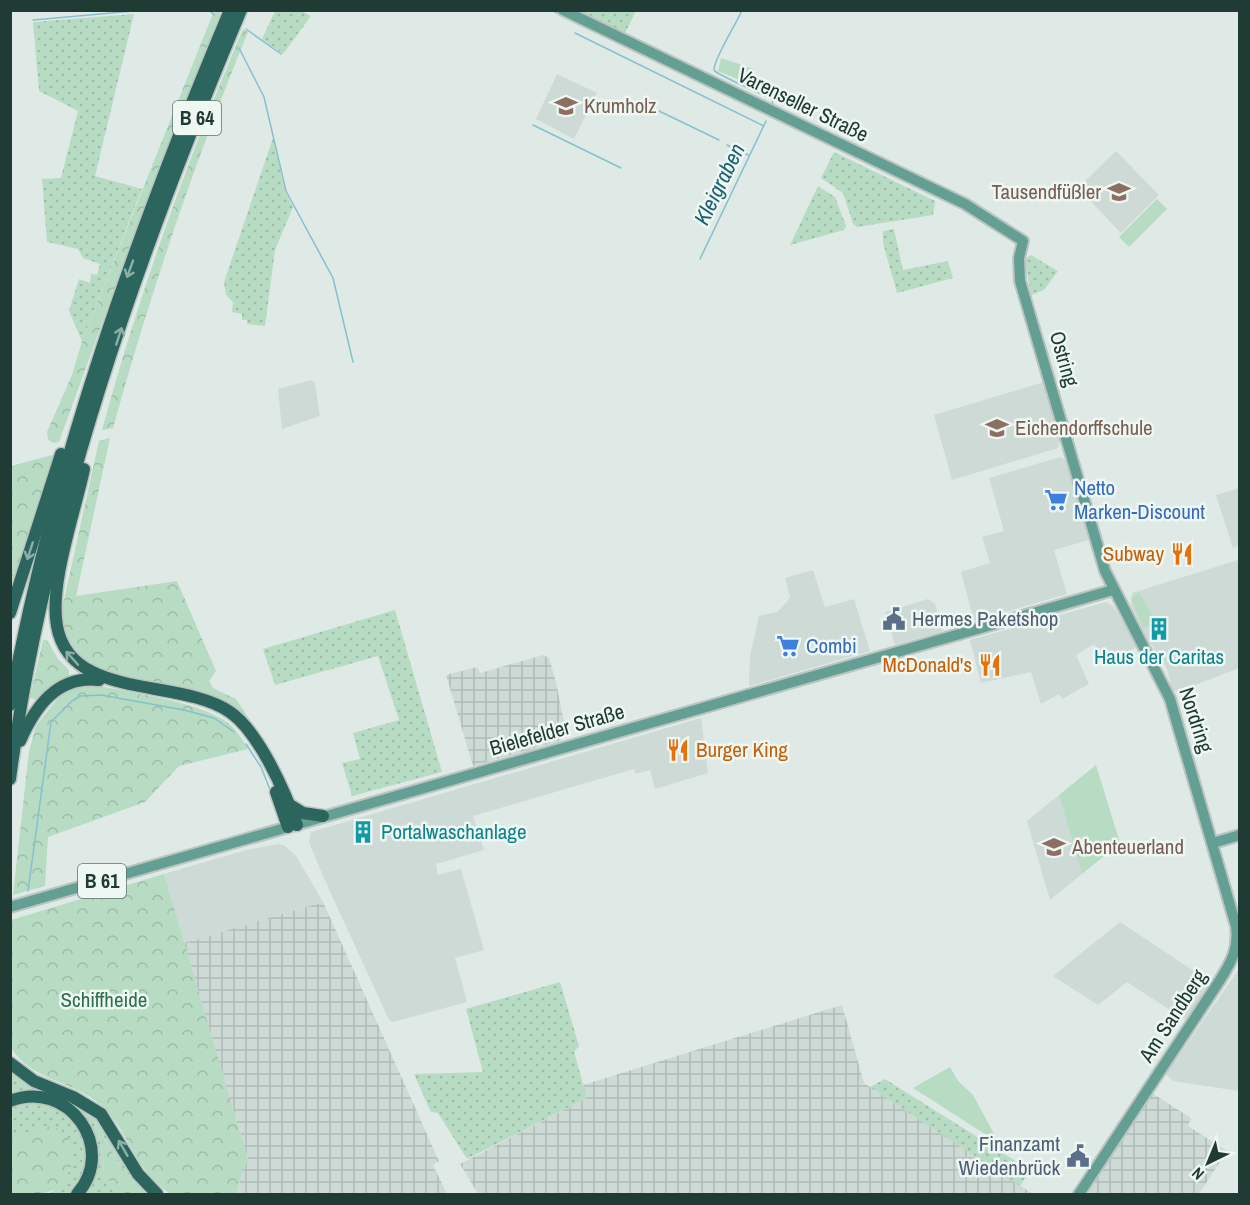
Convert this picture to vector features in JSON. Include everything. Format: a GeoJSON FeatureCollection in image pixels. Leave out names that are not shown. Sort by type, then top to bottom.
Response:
{"type":"FeatureCollection","features":[{"type":"Feature","properties":{"kind":"highway","name":"B 64"},"geometry":{"type":"LineString","coordinates":[[10,779],[34,637],[64,492],[66,440],[86,394],[168,164],[230,10]]}},
{"type":"Feature","properties":{"kind":"highway","name":"B 64"},"geometry":{"type":"LineString","coordinates":[[10,614],[64,492],[177,170],[241,10]]}},
{"type":"Feature","properties":{"kind":"highway","name":"B 64"},"geometry":{"type":"LineString","coordinates":[[10,705],[21,646],[64,492]]}},
{"type":"Feature","properties":{"kind":"highway"},"geometry":{"type":"LineString","coordinates":[[64,492],[56,596],[57,625],[67,653],[81,668],[99,676],[200,698],[230,712],[254,737],[290,805],[292,826]]}},
{"type":"Feature","properties":{"kind":"highway"},"geometry":{"type":"LineString","coordinates":[[13,759],[29,721],[39,705],[55,690],[74,681],[102,680],[200,701],[229,715],[252,739],[292,826]]}},
{"type":"Feature","properties":{"kind":"highway"},"geometry":{"type":"LineString","coordinates":[[290,805],[303,813],[323,816]]}},
{"type":"Feature","properties":{"kind":"highway"},"geometry":{"type":"LineString","coordinates":[[10,1063],[34,1081],[73,1097],[102,1114],[138,1174],[157,1194]]}},
{"type":"Feature","properties":{"kind":"highway"},"geometry":{"type":"LineString","coordinates":[[10,1101],[30,1096],[51,1099],[70,1109],[81,1120],[90,1138],[93,1159],[87,1179],[77,1194]]}},
{"type":"Feature","properties":{"kind":"main road","name":"Varenseller Straße"},"geometry":{"type":"LineString","coordinates":[[563,10],[969,206],[1023,241]]}},
{"type":"Feature","properties":{"kind":"main road","name":"Ostring"},"geometry":{"type":"LineString","coordinates":[[1023,241],[1018,264],[1020,281],[1093,533],[1113,590]]}},
{"type":"Feature","properties":{"kind":"main road","name":"Bielefelder Straße"},"geometry":{"type":"LineString","coordinates":[[10,907],[1113,590]]}},
{"type":"Feature","properties":{"kind":"main road","name":"Nordring"},"geometry":{"type":"LineString","coordinates":[[1113,590],[1166,688],[1213,843]]}},
{"type":"Feature","properties":{"kind":"main road"},"geometry":{"type":"LineString","coordinates":[[1213,843],[1239,835]]}},
{"type":"Feature","properties":{"kind":"main road","name":"Am Sandberg"},"geometry":{"type":"LineString","coordinates":[[1079,1194],[1215,989],[1236,951],[1236,926],[1213,843]]}},
{"type":"Feature","properties":{"kind":"shaded area","name":"Krumholz"},"geometry":{"type":"Polygon","coordinates":[[[557,74],[597,93],[574,139],[536,119],[557,74]]]}},
{"type":"Feature","properties":{"kind":"shaded area","name":"Tausendfüßler"},"geometry":{"type":"Polygon","coordinates":[[[1116,151],[1159,195],[1121,233],[1078,188],[1116,151]]]}},
{"type":"Feature","properties":{"kind":"shaded area"},"geometry":{"type":"Polygon","coordinates":[[[311,380],[315,383],[320,416],[282,429],[278,389],[311,380]]]}},
{"type":"Feature","properties":{"kind":"shaded area","name":"Eichendorffschule"},"geometry":{"type":"Polygon","coordinates":[[[1044,382],[1060,440],[1058,448],[952,480],[934,415],[1044,382]]]}},
{"type":"Feature","properties":{"kind":"shaded area"},"geometry":{"type":"Polygon","coordinates":[[[1060,457],[1067,461],[1089,540],[1054,550],[1067,594],[974,621],[961,572],[990,563],[982,537],[1004,531],[989,478],[1060,457]]]}},
{"type":"Feature","properties":{"kind":"shaded area"},"geometry":{"type":"Polygon","coordinates":[[[1239,488],[1239,546],[1233,548],[1216,495],[1239,488]]]}},
{"type":"Feature","properties":{"kind":"shaded area"},"geometry":{"type":"Polygon","coordinates":[[[1238,560],[1239,668],[1177,692],[1172,689],[1167,669],[1147,638],[1131,605],[1132,593],[1238,560]]]}},
{"type":"Feature","properties":{"kind":"shaded area"},"geometry":{"type":"Polygon","coordinates":[[[813,570],[825,607],[854,599],[870,651],[749,686],[750,656],[759,616],[777,612],[787,602],[790,596],[785,578],[813,570]]]}},
{"type":"Feature","properties":{"kind":"shaded area"},"geometry":{"type":"Polygon","coordinates":[[[928,599],[935,604],[943,631],[895,645],[885,612],[928,599]]]}},
{"type":"Feature","properties":{"kind":"shaded area"},"geometry":{"type":"Polygon","coordinates":[[[1106,602],[1113,606],[1138,646],[1107,666],[1094,644],[1076,655],[1089,684],[1062,699],[1059,694],[1041,704],[1031,672],[981,683],[970,640],[1106,602]]]}},
{"type":"Feature","properties":{"kind":"shaded area"},"geometry":{"type":"Polygon","coordinates":[[[543,655],[549,658],[556,682],[566,732],[564,737],[560,741],[473,766],[446,675],[477,667],[480,673],[543,655]]]}},
{"type":"Feature","properties":{"kind":"shaded area"},"geometry":{"type":"Polygon","coordinates":[[[701,718],[708,773],[655,789],[650,770],[636,774],[634,769],[473,816],[484,850],[436,864],[438,875],[461,869],[484,950],[455,958],[467,1002],[393,1022],[389,1020],[323,876],[309,842],[311,832],[701,718]]]}},
{"type":"Feature","properties":{"kind":"shaded area","name":"Abenteuerland"},"geometry":{"type":"Polygon","coordinates":[[[1059,795],[1082,874],[1050,900],[1027,821],[1059,795]]]}},
{"type":"Feature","properties":{"kind":"shaded area"},"geometry":{"type":"Polygon","coordinates":[[[278,844],[285,846],[296,856],[323,902],[184,943],[164,874],[246,850],[278,844]]]}},
{"type":"Feature","properties":{"kind":"shaded area"},"geometry":{"type":"Polygon","coordinates":[[[323,902],[439,1161],[433,1165],[447,1194],[236,1194],[244,1165],[249,1163],[184,943],[323,902]]]}},
{"type":"Feature","properties":{"kind":"shaded area"},"geometry":{"type":"Polygon","coordinates":[[[1120,922],[1212,983],[1187,1021],[1127,982],[1098,1005],[1053,976],[1120,922]]]}},
{"type":"Feature","properties":{"kind":"shaded area"},"geometry":{"type":"Polygon","coordinates":[[[1239,969],[1239,1091],[1173,1081],[1166,1074],[1239,969]]]}},
{"type":"Feature","properties":{"kind":"shaded area"},"geometry":{"type":"Polygon","coordinates":[[[842,1005],[864,1083],[1033,1194],[478,1194],[460,1164],[587,1098],[583,1085],[842,1005]]]}},
{"type":"Feature","properties":{"kind":"shaded area"},"geometry":{"type":"Polygon","coordinates":[[[1152,1093],[1191,1118],[1188,1126],[1227,1151],[1199,1194],[1085,1194],[1152,1093]]]}},
{"type":"Feature","properties":{"kind":"green space"},"geometry":{"type":"Polygon","coordinates":[[[214,11],[221,11],[143,210],[59,442],[53,443],[48,439],[47,432],[72,375],[82,341],[214,11]]]}},
{"type":"Feature","properties":{"kind":"green space"},"geometry":{"type":"Polygon","coordinates":[[[275,11],[301,11],[311,16],[283,54],[262,39],[275,11]]]}},
{"type":"Feature","properties":{"kind":"green space"},"geometry":{"type":"Polygon","coordinates":[[[580,11],[636,11],[625,33],[580,11]]]}},
{"type":"Feature","properties":{"kind":"green space"},"geometry":{"type":"Polygon","coordinates":[[[134,14],[95,176],[142,189],[82,341],[69,311],[79,279],[90,283],[91,274],[97,275],[100,264],[83,258],[78,249],[47,242],[42,179],[61,178],[78,111],[39,91],[33,22],[134,14]]]}},
{"type":"Feature","properties":{"kind":"green space"},"geometry":{"type":"Polygon","coordinates":[[[243,29],[248,32],[174,228],[113,428],[102,430],[148,277],[203,127],[243,29]]]}},
{"type":"Feature","properties":{"kind":"green space"},"geometry":{"type":"Polygon","coordinates":[[[721,58],[754,69],[752,85],[718,71],[721,58]]]}},
{"type":"Feature","properties":{"kind":"green space"},"geometry":{"type":"Polygon","coordinates":[[[273,138],[285,191],[293,207],[275,250],[265,326],[247,324],[247,320],[242,320],[242,314],[232,312],[233,302],[226,295],[224,282],[273,138]]]}},
{"type":"Feature","properties":{"kind":"green space"},"geometry":{"type":"Polygon","coordinates":[[[834,152],[935,201],[933,215],[857,227],[853,224],[843,193],[821,178],[834,152]]]}},
{"type":"Feature","properties":{"kind":"green space"},"geometry":{"type":"Polygon","coordinates":[[[818,186],[835,197],[846,226],[844,230],[790,245],[818,186]]]}},
{"type":"Feature","properties":{"kind":"green space"},"geometry":{"type":"Polygon","coordinates":[[[1157,199],[1167,209],[1129,247],[1119,237],[1157,199]]]}},
{"type":"Feature","properties":{"kind":"green space"},"geometry":{"type":"Polygon","coordinates":[[[894,229],[903,270],[948,261],[953,278],[897,293],[883,243],[883,231],[894,229]]]}},
{"type":"Feature","properties":{"kind":"green space"},"geometry":{"type":"Polygon","coordinates":[[[1031,255],[1058,271],[1044,290],[1031,295],[1025,259],[1031,255]]]}},
{"type":"Feature","properties":{"kind":"green space"},"geometry":{"type":"Polygon","coordinates":[[[110,438],[76,596],[177,581],[216,671],[209,681],[213,688],[236,699],[253,725],[241,714],[101,671],[76,656],[63,634],[62,609],[99,441],[110,438]]]}},
{"type":"Feature","properties":{"kind":"green space"},"geometry":{"type":"Polygon","coordinates":[[[56,454],[11,594],[11,466],[56,454]]]}},
{"type":"Feature","properties":{"kind":"green space"},"geometry":{"type":"Polygon","coordinates":[[[1139,592],[1156,621],[1143,628],[1131,599],[1139,592]]]}},
{"type":"Feature","properties":{"kind":"green space"},"geometry":{"type":"Polygon","coordinates":[[[395,610],[442,772],[352,796],[342,763],[360,759],[353,733],[399,720],[378,656],[275,685],[263,649],[395,610]]]}},
{"type":"Feature","properties":{"kind":"green space"},"geometry":{"type":"Polygon","coordinates":[[[43,640],[47,640],[58,659],[69,670],[69,677],[38,700],[30,698],[43,640]]]}},
{"type":"Feature","properties":{"kind":"green space"},"geometry":{"type":"Polygon","coordinates":[[[94,685],[183,703],[215,715],[237,732],[248,749],[179,766],[145,802],[48,837],[45,886],[13,895],[29,751],[36,726],[59,697],[76,687],[94,685]]]}},
{"type":"Feature","properties":{"kind":"green space"},"geometry":{"type":"Polygon","coordinates":[[[1096,765],[1120,843],[1082,874],[1059,795],[1096,765]]]}},
{"type":"Feature","properties":{"kind":"green space","name":"Schiffheide"},"geometry":{"type":"Polygon","coordinates":[[[164,874],[249,1163],[244,1165],[236,1194],[170,1194],[147,1172],[117,1123],[104,1108],[85,1094],[38,1073],[19,1058],[11,1047],[11,920],[164,874]]]}},
{"type":"Feature","properties":{"kind":"green space"},"geometry":{"type":"Polygon","coordinates":[[[560,982],[579,1046],[574,1052],[587,1098],[467,1159],[438,1113],[431,1112],[414,1074],[483,1072],[466,1009],[560,982]]]}},
{"type":"Feature","properties":{"kind":"green space"},"geometry":{"type":"Polygon","coordinates":[[[10,1067],[97,1118],[151,1194],[142,1194],[116,1159],[96,1122],[94,1124],[102,1141],[104,1173],[117,1194],[83,1194],[95,1169],[76,1108],[11,1098],[10,1067]]]}},
{"type":"Feature","properties":{"kind":"green space"},"geometry":{"type":"Polygon","coordinates":[[[950,1067],[958,1081],[973,1095],[999,1143],[913,1088],[950,1067]]]}},
{"type":"Feature","properties":{"kind":"green space"},"geometry":{"type":"Polygon","coordinates":[[[885,1079],[1030,1170],[1020,1186],[870,1087],[885,1079]]]}},
{"type":"Feature","properties":{"kind":"green space"},"geometry":{"type":"Polygon","coordinates":[[[25,1102],[43,1102],[73,1117],[88,1147],[86,1171],[71,1194],[47,1194],[54,1191],[40,1126],[11,1142],[10,1107],[25,1102]]]}},
{"type":"Feature","properties":{"kind":"green space"},"geometry":{"type":"Polygon","coordinates":[[[96,1122],[116,1159],[142,1194],[117,1194],[104,1173],[102,1141],[94,1124],[96,1122]]]}},
{"type":"Feature","properties":{"kind":"green space"},"geometry":{"type":"Polygon","coordinates":[[[40,1125],[60,1129],[74,1145],[68,1173],[57,1188],[48,1192],[11,1194],[11,1142],[40,1125]]]}},
{"type":"Feature","properties":{"kind":"waterway"},"geometry":{"type":"LineString","coordinates":[[33,20],[145,10]]}},
{"type":"Feature","properties":{"kind":"waterway"},"geometry":{"type":"LineString","coordinates":[[209,10],[214,15]]}},
{"type":"Feature","properties":{"kind":"waterway"},"geometry":{"type":"LineString","coordinates":[[551,10],[577,23]]}},
{"type":"Feature","properties":{"kind":"waterway"},"geometry":{"type":"LineString","coordinates":[[577,10],[603,23]]}},
{"type":"Feature","properties":{"kind":"waterway","name":"Kleigraben"},"geometry":{"type":"LineString","coordinates":[[742,10],[714,70],[772,99],[773,105]]}},
{"type":"Feature","properties":{"kind":"waterway"},"geometry":{"type":"LineString","coordinates":[[246,29],[281,54]]}},
{"type":"Feature","properties":{"kind":"waterway"},"geometry":{"type":"LineString","coordinates":[[575,33],[764,126]]}},
{"type":"Feature","properties":{"kind":"waterway"},"geometry":{"type":"LineString","coordinates":[[239,48],[264,97],[286,191],[333,278],[353,362]]}},
{"type":"Feature","properties":{"kind":"waterway"},"geometry":{"type":"LineString","coordinates":[[728,95],[772,117]]}},
{"type":"Feature","properties":{"kind":"waterway"},"geometry":{"type":"LineString","coordinates":[[659,111],[719,140]]}},
{"type":"Feature","properties":{"kind":"waterway"},"geometry":{"type":"LineString","coordinates":[[777,119],[939,197]]}},
{"type":"Feature","properties":{"kind":"waterway","name":"Kleigraben"},"geometry":{"type":"LineString","coordinates":[[700,259],[766,121]]}},
{"type":"Feature","properties":{"kind":"waterway"},"geometry":{"type":"LineString","coordinates":[[533,125],[621,168]]}},
{"type":"Feature","properties":{"kind":"waterway"},"geometry":{"type":"LineString","coordinates":[[727,145],[748,155]]}},
{"type":"Feature","properties":{"kind":"waterway"},"geometry":{"type":"LineString","coordinates":[[28,891],[51,722],[72,701],[80,696],[101,695],[184,710],[214,718],[234,732]]}},
{"type":"Feature","properties":{"kind":"waterway"},"geometry":{"type":"LineString","coordinates":[[246,744],[261,767],[271,792]]}},
{"type":"Feature","properties":{"kind":"place","name":"Krumholz"},"geometry":{"type":"Point","coordinates":[566,106]}},
{"type":"Feature","properties":{"kind":"place","name":"Tausendfüßler"},"geometry":{"type":"Point","coordinates":[1119,192]}},
{"type":"Feature","properties":{"kind":"place","name":"Eichendorffschule"},"geometry":{"type":"Point","coordinates":[997,428]}},
{"type":"Feature","properties":{"kind":"place","name":"Netto Marken-Discount"},"geometry":{"type":"Point","coordinates":[1056,500]}},
{"type":"Feature","properties":{"kind":"place","name":"Subway"},"geometry":{"type":"Point","coordinates":[1182,554]}},
{"type":"Feature","properties":{"kind":"place","name":"Hermes Paketshop"},"geometry":{"type":"Point","coordinates":[894,619]}},
{"type":"Feature","properties":{"kind":"place","name":"Haus der Caritas"},"geometry":{"type":"Point","coordinates":[1159,629]}},
{"type":"Feature","properties":{"kind":"place","name":"Combi"},"geometry":{"type":"Point","coordinates":[788,646]}},
{"type":"Feature","properties":{"kind":"place","name":"McDonald's"},"geometry":{"type":"Point","coordinates":[990,665]}},
{"type":"Feature","properties":{"kind":"place","name":"Burger King"},"geometry":{"type":"Point","coordinates":[678,750]}},
{"type":"Feature","properties":{"kind":"place","name":"Portalwaschanlage"},"geometry":{"type":"Point","coordinates":[363,832]}},
{"type":"Feature","properties":{"kind":"place","name":"Abenteuerland"},"geometry":{"type":"Point","coordinates":[1054,847]}},
{"type":"Feature","properties":{"kind":"place","name":"Finanzamt Wiedenbrück"},"geometry":{"type":"Point","coordinates":[1078,1156]}}]}
